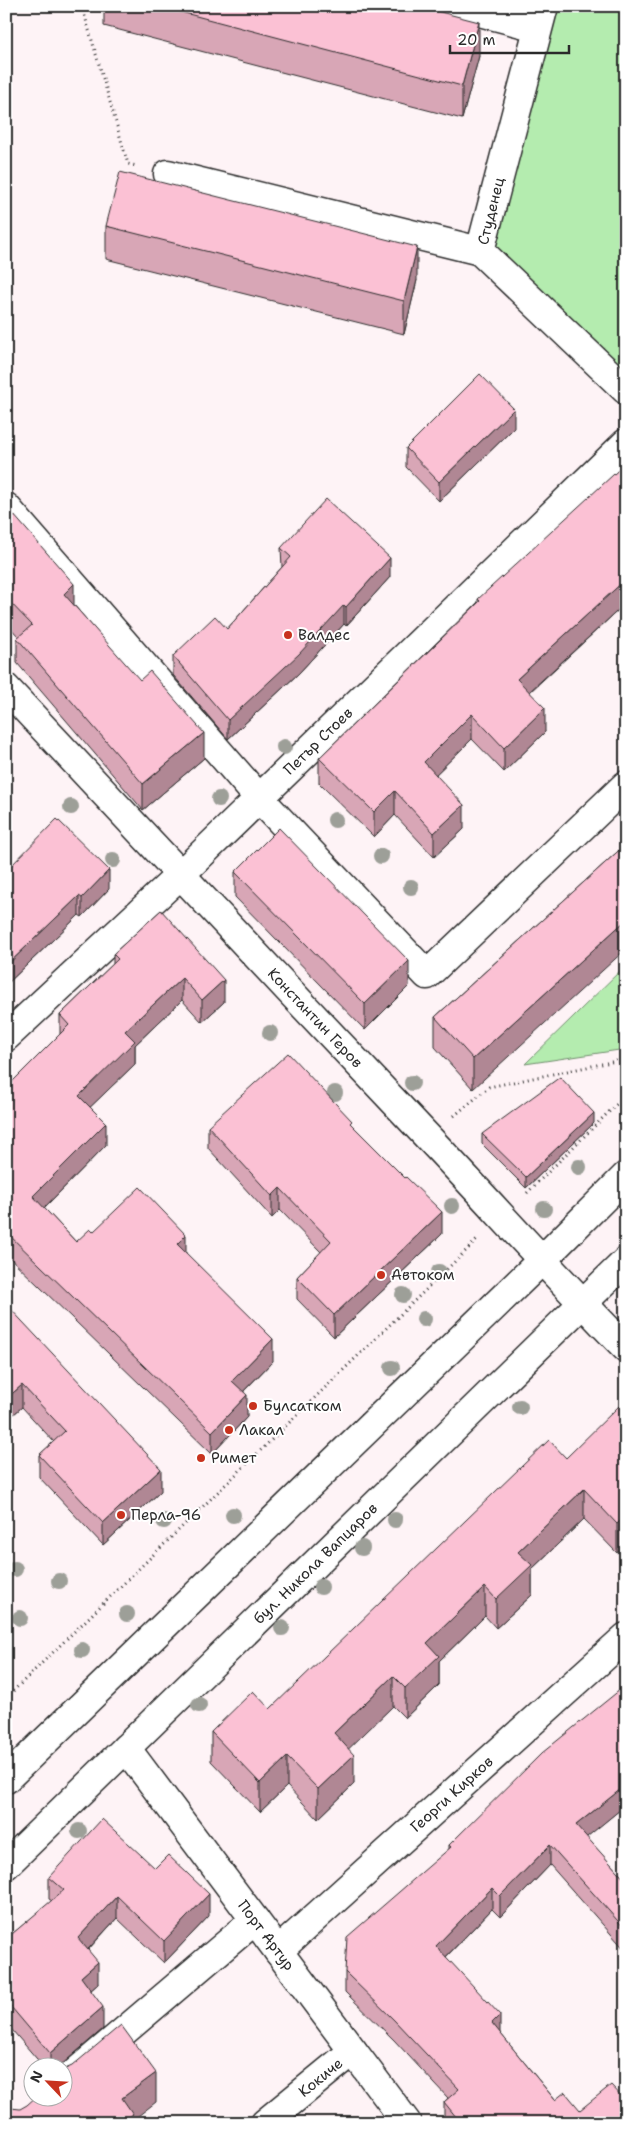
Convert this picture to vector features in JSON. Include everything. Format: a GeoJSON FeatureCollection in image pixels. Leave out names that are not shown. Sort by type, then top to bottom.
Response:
{"type":"FeatureCollection","features":[{"type":"Feature","properties":{"kind":"street"},"geometry":{"type":"LineString","coordinates":[[456,6],[540,17]]}},
{"type":"Feature","properties":{"kind":"street","name":"Студенец"},"geometry":{"type":"LineString","coordinates":[[540,17],[480,251],[626,390]]}},
{"type":"Feature","properties":{"kind":"street"},"geometry":{"type":"LineString","coordinates":[[168,174],[480,251]]}},
{"type":"Feature","properties":{"kind":"street","name":"Петър Стоев"},"geometry":{"type":"LineString","coordinates":[[6,1037],[180,875],[626,443]]}},
{"type":"Feature","properties":{"kind":"street"},"geometry":{"type":"LineString","coordinates":[[6,507],[259,798],[427,975],[626,785]]}},
{"type":"Feature","properties":{"kind":"street","name":"Константин Геров"},"geometry":{"type":"LineString","coordinates":[[6,688],[180,875],[511,1208],[542,1260],[582,1305],[626,1348]]}},
{"type":"Feature","properties":{"kind":"street"},"geometry":{"type":"LineString","coordinates":[[6,1779],[542,1260],[626,1176]]}},
{"type":"Feature","properties":{"kind":"street","name":"бул. Никола Вапцаров"},"geometry":{"type":"LineString","coordinates":[[6,1865],[626,1261]]}},
{"type":"Feature","properties":{"kind":"street","name":"Георги Кирков"},"geometry":{"type":"LineString","coordinates":[[278,1951],[626,1637]]}},
{"type":"Feature","properties":{"kind":"street","name":"Порт Артур"},"geometry":{"type":"LineString","coordinates":[[126,1748],[407,2123]]}},
{"type":"Feature","properties":{"kind":"street"},"geometry":{"type":"LineString","coordinates":[[72,2076],[255,1920]]}},
{"type":"Feature","properties":{"kind":"street","name":"Кокиче"},"geometry":{"type":"LineString","coordinates":[[265,2123],[353,2052]]}},
{"type":"Feature","properties":{"kind":"path"},"geometry":{"type":"LineString","coordinates":[[82,6],[128,164],[168,174]]}},
{"type":"Feature","properties":{"kind":"path"},"geometry":{"type":"LineString","coordinates":[[450,1119],[489,1087],[626,1059]]}},
{"type":"Feature","properties":{"kind":"path"},"geometry":{"type":"LineString","coordinates":[[6,1698],[626,1096]]}},
{"type":"Feature","properties":{"kind":"green space"},"geometry":{"type":"Polygon","coordinates":[[[544,6],[626,6],[626,390],[480,251],[544,6]]]}},
{"type":"Feature","properties":{"kind":"green space"},"geometry":{"type":"Polygon","coordinates":[[[626,965],[626,1049],[525,1064],[626,965]]]}},
{"type":"Feature","properties":{"kind":"building"},"geometry":{"type":"Polygon","coordinates":[[[158,6],[417,6],[479,22],[462,86],[158,6]]]}},
{"type":"Feature","properties":{"kind":"building"},"geometry":{"type":"Polygon","coordinates":[[[120,172],[417,247],[404,301],[106,226],[120,172]]]}},
{"type":"Feature","properties":{"kind":"building"},"geometry":{"type":"Polygon","coordinates":[[[480,374],[514,409],[439,482],[406,448],[480,374]]]}},
{"type":"Feature","properties":{"kind":"building"},"geometry":{"type":"Polygon","coordinates":[[[626,463],[626,579],[517,679],[545,708],[504,748],[472,714],[424,762],[464,805],[434,833],[395,791],[374,812],[319,758],[480,601],[478,599],[626,463]]]}},
{"type":"Feature","properties":{"kind":"building"},"geometry":{"type":"Polygon","coordinates":[[[326,499],[390,558],[346,607],[344,605],[299,654],[228,720],[173,656],[215,616],[227,629],[291,557],[281,548],[326,499]]]}},
{"type":"Feature","properties":{"kind":"building"},"geometry":{"type":"Polygon","coordinates":[[[6,506],[74,584],[64,594],[140,680],[150,671],[204,733],[143,784],[17,638],[32,625],[6,598],[6,506]]]}},
{"type":"Feature","properties":{"kind":"building"},"geometry":{"type":"Polygon","coordinates":[[[57,819],[109,870],[82,898],[79,896],[6,966],[6,871],[57,819]]]}},
{"type":"Feature","properties":{"kind":"building"},"geometry":{"type":"Polygon","coordinates":[[[279,828],[409,961],[365,1004],[235,872],[279,828]]]}},
{"type":"Feature","properties":{"kind":"building"},"geometry":{"type":"Polygon","coordinates":[[[626,844],[626,920],[473,1059],[435,1017],[626,844]]]}},
{"type":"Feature","properties":{"kind":"building"},"geometry":{"type":"Polygon","coordinates":[[[161,910],[224,980],[202,1000],[182,978],[125,1031],[135,1041],[79,1096],[106,1123],[33,1196],[76,1242],[90,1229],[93,1232],[140,1187],[186,1235],[177,1244],[273,1339],[232,1381],[247,1395],[212,1432],[6,1232],[6,1088],[69,1025],[60,1015],[118,959],[113,954],[161,910]]]}},
{"type":"Feature","properties":{"kind":"building"},"geometry":{"type":"Polygon","coordinates":[[[288,1053],[352,1121],[350,1123],[442,1212],[334,1315],[297,1277],[331,1241],[280,1188],[272,1196],[208,1126],[288,1053]]]}},
{"type":"Feature","properties":{"kind":"building"},"geometry":{"type":"Polygon","coordinates":[[[560,1077],[594,1113],[526,1177],[482,1134],[560,1077]]]}},
{"type":"Feature","properties":{"kind":"building"},"geometry":{"type":"Polygon","coordinates":[[[6,1304],[161,1469],[103,1523],[39,1455],[65,1431],[22,1385],[6,1399],[6,1304]]]}},
{"type":"Feature","properties":{"kind":"building"},"geometry":{"type":"Polygon","coordinates":[[[619,1406],[626,1413],[626,1515],[617,1524],[584,1489],[518,1552],[532,1565],[496,1599],[485,1587],[427,1643],[439,1656],[405,1688],[393,1676],[334,1733],[354,1755],[318,1789],[287,1757],[260,1783],[211,1732],[253,1691],[270,1709],[549,1440],[566,1458],[619,1406]]]}},
{"type":"Feature","properties":{"kind":"building"},"geometry":{"type":"Polygon","coordinates":[[[626,1685],[626,1785],[576,1825],[626,1881],[626,1930],[550,1845],[500,1896],[492,1888],[436,1946],[500,2015],[492,2023],[555,2100],[565,2092],[580,2110],[611,2085],[626,2101],[626,2123],[461,2123],[444,2102],[459,2089],[394,2020],[345,1972],[347,1937],[451,1847],[449,1845],[542,1753],[626,1685]]]}},
{"type":"Feature","properties":{"kind":"building"},"geometry":{"type":"Polygon","coordinates":[[[102,1819],[155,1868],[168,1855],[209,1894],[164,1941],[117,1896],[78,1938],[98,1962],[81,1977],[103,2007],[50,2053],[6,2001],[6,1939],[64,1890],[49,1877],[102,1819]]]}},
{"type":"Feature","properties":{"kind":"building"},"geometry":{"type":"Polygon","coordinates":[[[121,2025],[156,2073],[122,2098],[133,2114],[121,2123],[6,2123],[6,2104],[11,2108],[20,2109],[25,2106],[72,2106],[72,2066],[121,2025]]]}},
{"type":"Feature","properties":{"kind":"place","name":"Валдес"},"geometry":{"type":"Point","coordinates":[288,635]}},
{"type":"Feature","properties":{"kind":"place","name":"Автоком"},"geometry":{"type":"Point","coordinates":[381,1275]}},
{"type":"Feature","properties":{"kind":"place","name":"Булсатком"},"geometry":{"type":"Point","coordinates":[253,1406]}},
{"type":"Feature","properties":{"kind":"place","name":"Лакал"},"geometry":{"type":"Point","coordinates":[229,1430]}},
{"type":"Feature","properties":{"kind":"place","name":"Римет"},"geometry":{"type":"Point","coordinates":[201,1458]}},
{"type":"Feature","properties":{"kind":"place","name":"Перла-96"},"geometry":{"type":"Point","coordinates":[121,1515]}}]}
